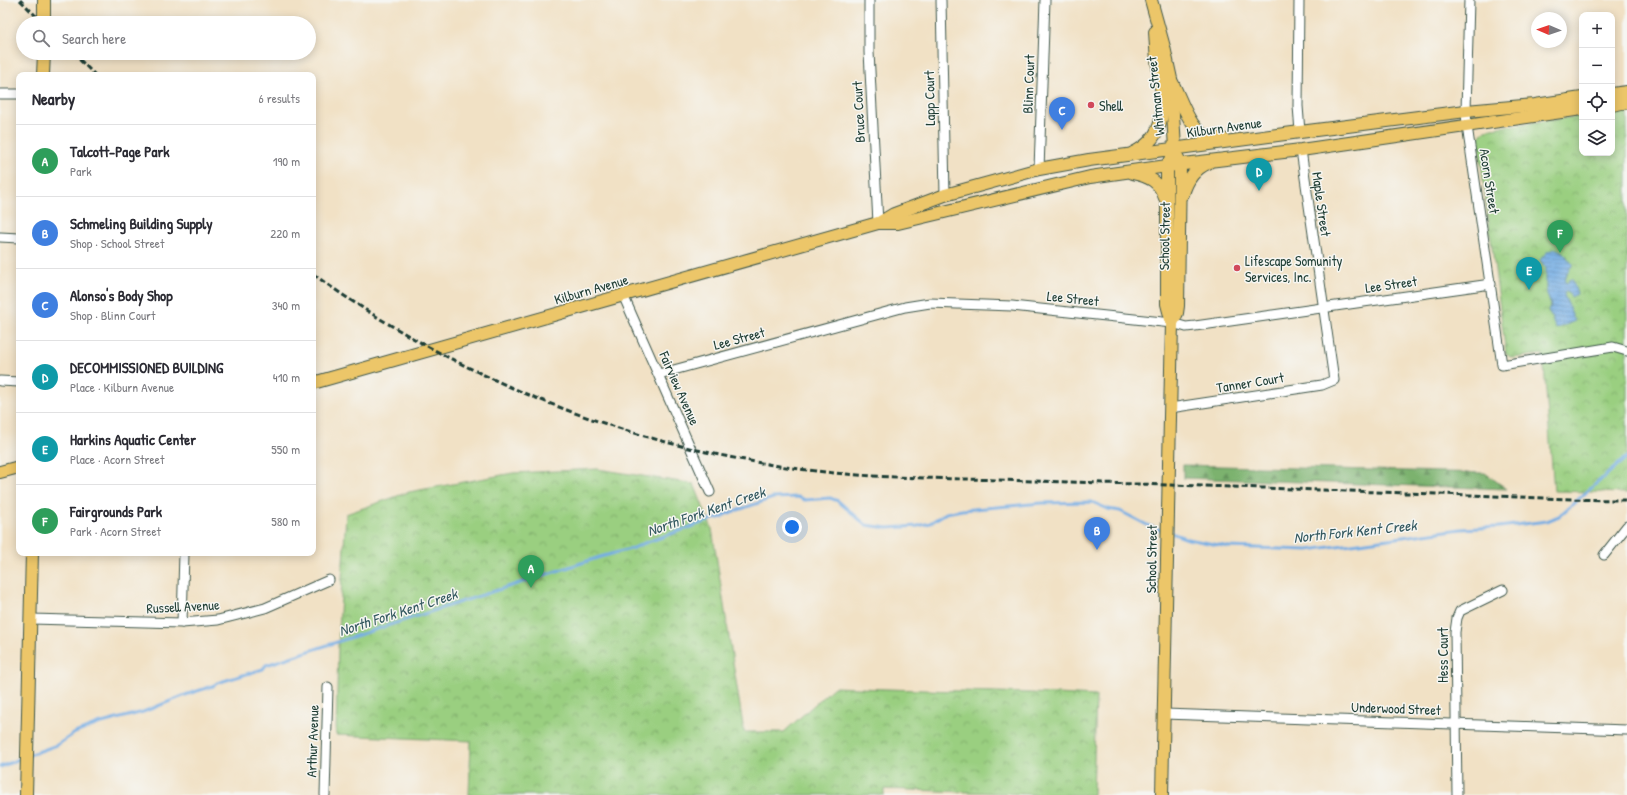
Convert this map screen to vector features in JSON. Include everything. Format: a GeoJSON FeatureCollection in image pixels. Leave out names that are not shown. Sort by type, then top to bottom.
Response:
{"type":"FeatureCollection","features":[{"type":"Feature","properties":{"kind":"main road"},"geometry":{"type":"LineString","coordinates":[[44,0],[44,16]]}},
{"type":"Feature","properties":{"kind":"main road"},"geometry":{"type":"LineString","coordinates":[[1128,154],[1138,150],[1151,140],[1162,117],[1162,96],[1152,6]]}},
{"type":"Feature","properties":{"kind":"main road","name":"Whitman Street"},"geometry":{"type":"LineString","coordinates":[[1152,6],[1164,47],[1171,79],[1175,149],[1167,166]]}},
{"type":"Feature","properties":{"kind":"main road"},"geometry":{"type":"LineString","coordinates":[[43,72],[44,60]]}},
{"type":"Feature","properties":{"kind":"main road"},"geometry":{"type":"LineString","coordinates":[[1171,79],[1188,117],[1198,130],[1210,137],[1232,141]]}},
{"type":"Feature","properties":{"kind":"main road"},"geometry":{"type":"LineString","coordinates":[[1615,94],[1627,92]]}},
{"type":"Feature","properties":{"kind":"main road","name":"Kilburn Avenue"},"geometry":{"type":"LineString","coordinates":[[316,382],[878,223],[894,214],[945,195],[1039,169],[1128,154],[1466,111],[1535,105],[1579,98]]}},
{"type":"Feature","properties":{"kind":"main road"},"geometry":{"type":"LineString","coordinates":[[1615,104],[1627,102]]}},
{"type":"Feature","properties":{"kind":"main road","name":"Kilburn Avenue"},"geometry":{"type":"LineString","coordinates":[[878,223],[898,223],[1090,177],[1301,150],[1579,109]]}},
{"type":"Feature","properties":{"kind":"main road","name":"School Street"},"geometry":{"type":"LineString","coordinates":[[1172,323],[1178,306],[1180,204],[1180,165],[1175,149]]}},
{"type":"Feature","properties":{"kind":"main road"},"geometry":{"type":"LineString","coordinates":[[1180,204],[1185,184],[1190,176],[1203,165],[1216,160]]}},
{"type":"Feature","properties":{"kind":"main road","name":"School Street"},"geometry":{"type":"LineString","coordinates":[[1162,795],[1172,323],[1167,304],[1167,166]]}},
{"type":"Feature","properties":{"kind":"main road"},"geometry":{"type":"LineString","coordinates":[[1126,172],[1140,174],[1154,181],[1162,190],[1167,209]]}},
{"type":"Feature","properties":{"kind":"main road"},"geometry":{"type":"LineString","coordinates":[[0,472],[16,468]]}},
{"type":"Feature","properties":{"kind":"main road"},"geometry":{"type":"LineString","coordinates":[[26,795],[32,556]]}},
{"type":"Feature","properties":{"kind":"street","name":"Bruce Court"},"geometry":{"type":"LineString","coordinates":[[869,0],[869,52],[878,223]]}},
{"type":"Feature","properties":{"kind":"street","name":"Lapp Court"},"geometry":{"type":"LineString","coordinates":[[941,0],[945,195]]}},
{"type":"Feature","properties":{"kind":"street","name":"Blinn Court"},"geometry":{"type":"LineString","coordinates":[[1039,169],[1045,0]]}},
{"type":"Feature","properties":{"kind":"street"},"geometry":{"type":"LineString","coordinates":[[1299,0],[1298,106],[1300,132]]}},
{"type":"Feature","properties":{"kind":"street","name":"Acorn Street"},"geometry":{"type":"LineString","coordinates":[[1470,0],[1466,111],[1467,126],[1502,365],[1613,348],[1627,351]]}},
{"type":"Feature","properties":{"kind":"street"},"geometry":{"type":"LineString","coordinates":[[0,94],[16,94]]}},
{"type":"Feature","properties":{"kind":"street","name":"Maple Street"},"geometry":{"type":"LineString","coordinates":[[1301,150],[1334,380]]}},
{"type":"Feature","properties":{"kind":"street"},"geometry":{"type":"LineString","coordinates":[[0,237],[16,238]]}},
{"type":"Feature","properties":{"kind":"street","name":"Lee Street"},"geometry":{"type":"LineString","coordinates":[[659,374],[905,307],[930,303],[1012,306],[1172,323],[1186,327],[1491,284]]}},
{"type":"Feature","properties":{"kind":"street","name":"Fairview Avenue"},"geometry":{"type":"LineString","coordinates":[[623,295],[710,492]]}},
{"type":"Feature","properties":{"kind":"street","name":"Tanner Court"},"geometry":{"type":"LineString","coordinates":[[1170,408],[1322,385],[1334,380]]}},
{"type":"Feature","properties":{"kind":"street"},"geometry":{"type":"LineString","coordinates":[[0,381],[16,382]]}},
{"type":"Feature","properties":{"kind":"street"},"geometry":{"type":"LineString","coordinates":[[1604,555],[1627,526]]}},
{"type":"Feature","properties":{"kind":"street"},"geometry":{"type":"LineString","coordinates":[[182,623],[184,556]]}},
{"type":"Feature","properties":{"kind":"street","name":"Russell Avenue"},"geometry":{"type":"LineString","coordinates":[[31,619],[182,623],[218,620],[265,608],[329,580]]}},
{"type":"Feature","properties":{"kind":"street","name":"Hess Court"},"geometry":{"type":"LineString","coordinates":[[1457,795],[1455,632],[1457,618],[1460,611],[1502,590]]}},
{"type":"Feature","properties":{"kind":"street","name":"Arthur Avenue"},"geometry":{"type":"LineString","coordinates":[[325,795],[328,687]]}},
{"type":"Feature","properties":{"kind":"street","name":"Underwood Street"},"geometry":{"type":"LineString","coordinates":[[1164,714],[1627,730]]}},
{"type":"Feature","properties":{"kind":"green space"},"geometry":{"type":"Polygon","coordinates":[[[1627,109],[1627,493],[1554,491],[1543,354],[1512,358],[1506,354],[1478,140],[1482,133],[1492,128],[1579,116],[1579,156],[1615,156],[1615,111],[1627,109]]]}},
{"type":"Feature","properties":{"kind":"green space"},"geometry":{"type":"Polygon","coordinates":[[[1183,465],[1485,473],[1507,489],[1183,478],[1183,465]]]}},
{"type":"Feature","properties":{"kind":"green space"},"geometry":{"type":"Polygon","coordinates":[[[598,469],[694,484],[712,529],[744,732],[784,732],[834,687],[1096,696],[1093,795],[1051,795],[884,789],[884,795],[469,795],[471,741],[336,735],[338,646],[346,514],[409,492],[513,473],[598,469]]]}},
{"type":"Feature","properties":{"kind":"water"},"geometry":{"type":"Polygon","coordinates":[[[1556,249],[1564,253],[1573,264],[1567,273],[1565,282],[1567,283],[1569,282],[1568,280],[1572,279],[1577,294],[1571,297],[1568,291],[1565,291],[1564,295],[1575,321],[1556,329],[1548,310],[1551,306],[1546,291],[1546,268],[1540,260],[1548,251],[1556,249]]]}},
{"type":"Feature","properties":{"kind":"waterway","name":"North Fork Kent Creek"},"geometry":{"type":"LineString","coordinates":[[1171,533],[1188,539],[1229,547],[1308,550],[1461,529],[1499,527],[1547,521],[1559,516],[1627,457]]}},
{"type":"Feature","properties":{"kind":"waterway","name":"North Fork Kent Creek"},"geometry":{"type":"LineString","coordinates":[[29,755],[57,745],[75,733],[98,724],[143,712],[188,694],[213,686],[217,683],[263,669],[266,665],[600,557],[634,548],[773,498],[798,497],[805,500],[830,498],[838,501],[866,525],[888,528],[918,526],[930,523],[946,513],[962,510],[1042,503],[1092,502],[1108,509],[1120,511],[1149,526],[1164,531]]}},
{"type":"Feature","properties":{"kind":"waterway","name":"North Fork Kent Creek"},"geometry":{"type":"LineString","coordinates":[[0,767],[24,757]]}},
{"type":"Feature","properties":{"kind":"railway"},"geometry":{"type":"LineString","coordinates":[[20,0],[36,16]]}},
{"type":"Feature","properties":{"kind":"railway"},"geometry":{"type":"LineString","coordinates":[[80,60],[92,72]]}},
{"type":"Feature","properties":{"kind":"railway"},"geometry":{"type":"LineString","coordinates":[[316,276],[369,312],[428,347],[489,377],[552,404],[617,427],[682,446],[749,461],[816,471],[891,477],[1627,500]]}},
{"type":"Feature","properties":{"kind":"place","name":"Shell"},"geometry":{"type":"Point","coordinates":[1091,105]}},
{"type":"Feature","properties":{"kind":"place","name":"Alonso's Body Shop"},"geometry":{"type":"Point","coordinates":[1062,130]}},
{"type":"Feature","properties":{"kind":"place","name":"DECOMMISSIONED BUILDING"},"geometry":{"type":"Point","coordinates":[1259,191]}},
{"type":"Feature","properties":{"kind":"place","name":"Fairgrounds Park"},"geometry":{"type":"Point","coordinates":[1560,253]}},
{"type":"Feature","properties":{"kind":"place","name":"Lifescape Somunity Services, Inc."},"geometry":{"type":"Point","coordinates":[1237,268]}},
{"type":"Feature","properties":{"kind":"place","name":"Harkins Aquatic Center"},"geometry":{"type":"Point","coordinates":[1529,290]}},
{"type":"Feature","properties":{"kind":"place","name":"Schmeling Building Supply"},"geometry":{"type":"Point","coordinates":[1097,550]}},
{"type":"Feature","properties":{"kind":"place","name":"Talcott-Page Park"},"geometry":{"type":"Point","coordinates":[531,588]}}]}
